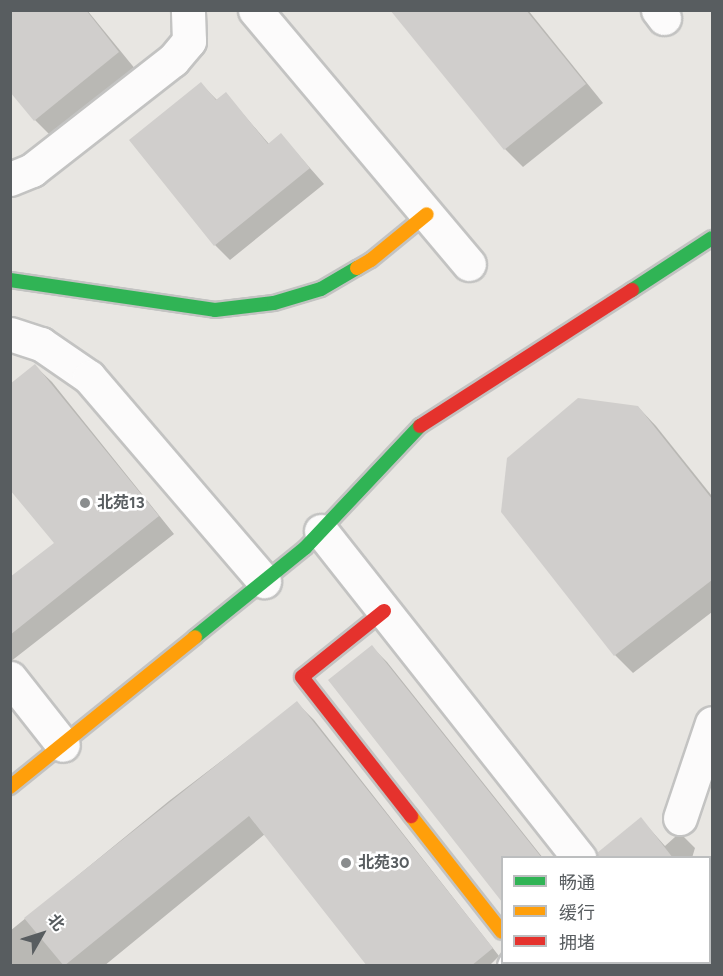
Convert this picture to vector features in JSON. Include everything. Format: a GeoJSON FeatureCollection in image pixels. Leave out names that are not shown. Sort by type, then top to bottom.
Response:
{"type":"FeatureCollection","features":[{"type":"Feature","properties":{"kind":"street"},"geometry":{"type":"LineString","coordinates":[[10,179],[32,170],[173,60],[189,40],[188,10]]}},
{"type":"Feature","properties":{"kind":"street"},"geometry":{"type":"LineString","coordinates":[[255,10],[470,264]]}},
{"type":"Feature","properties":{"kind":"street"},"geometry":{"type":"LineString","coordinates":[[10,280],[215,310],[274,303],[321,289],[371,260],[427,214]]}},
{"type":"Feature","properties":{"kind":"street"},"geometry":{"type":"LineString","coordinates":[[10,788],[305,548],[419,427],[712,238]]}},
{"type":"Feature","properties":{"kind":"street"},"geometry":{"type":"LineString","coordinates":[[10,334],[41,344],[89,376],[264,581]]}},
{"type":"Feature","properties":{"kind":"street"},"geometry":{"type":"LineString","coordinates":[[321,531],[577,856]]}},
{"type":"Feature","properties":{"kind":"street"},"geometry":{"type":"LineString","coordinates":[[384,611],[302,677],[501,931]]}},
{"type":"Feature","properties":{"kind":"street"},"geometry":{"type":"LineString","coordinates":[[10,678],[63,745]]}},
{"type":"Feature","properties":{"kind":"street"},"geometry":{"type":"LineString","coordinates":[[680,818],[712,723]]}},
{"type":"Feature","properties":{"kind":"building"},"geometry":{"type":"Polygon","coordinates":[[[10,10],[86,10],[119,52],[34,121],[10,92],[10,10]]]}},
{"type":"Feature","properties":{"kind":"building"},"geometry":{"type":"Polygon","coordinates":[[[390,10],[526,10],[586,84],[504,150],[390,10]]]}},
{"type":"Feature","properties":{"kind":"building"},"geometry":{"type":"Polygon","coordinates":[[[201,82],[216,100],[226,92],[268,144],[281,133],[310,168],[214,246],[129,140],[201,82]]]}},
{"type":"Feature","properties":{"kind":"building","name":"北苑13"},"geometry":{"type":"Polygon","coordinates":[[[35,364],[159,516],[10,635],[10,577],[54,543],[10,490],[10,384],[35,364]]]}},
{"type":"Feature","properties":{"kind":"building"},"geometry":{"type":"Polygon","coordinates":[[[578,398],[638,406],[712,499],[712,580],[614,656],[501,512],[507,458],[578,398]]]}},
{"type":"Feature","properties":{"kind":"building"},"geometry":{"type":"Polygon","coordinates":[[[372,645],[540,856],[501,856],[501,901],[328,680],[372,645]]]}},
{"type":"Feature","properties":{"kind":"building"},"geometry":{"type":"Polygon","coordinates":[[[297,701],[493,948],[471,966],[367,966],[249,816],[64,966],[24,918],[297,701]]]}},
{"type":"Feature","properties":{"kind":"building"},"geometry":{"type":"Polygon","coordinates":[[[641,817],[671,856],[597,856],[597,853],[641,817]]]}},
{"type":"Feature","properties":{"kind":"traffic: fast"},"geometry":{"type":"LineString","coordinates":[[632,290],[712,238]]}},
{"type":"Feature","properties":{"kind":"traffic: fast"},"geometry":{"type":"LineString","coordinates":[[10,280],[215,310],[274,303],[321,289],[357,268]]}},
{"type":"Feature","properties":{"kind":"traffic: fast"},"geometry":{"type":"LineString","coordinates":[[195,637],[305,548],[420,426]]}},
{"type":"Feature","properties":{"kind":"traffic: slow"},"geometry":{"type":"LineString","coordinates":[[357,268],[371,260],[427,214]]}},
{"type":"Feature","properties":{"kind":"traffic: slow"},"geometry":{"type":"LineString","coordinates":[[10,787],[195,637]]}},
{"type":"Feature","properties":{"kind":"traffic: slow"},"geometry":{"type":"LineString","coordinates":[[411,816],[501,931]]}},
{"type":"Feature","properties":{"kind":"traffic: jam"},"geometry":{"type":"LineString","coordinates":[[420,426],[632,290]]}},
{"type":"Feature","properties":{"kind":"traffic: jam"},"geometry":{"type":"LineString","coordinates":[[384,611],[302,677],[411,816]]}},
{"type":"Feature","properties":{"kind":"place","name":"北苑13"},"geometry":{"type":"Point","coordinates":[85,503]}},
{"type":"Feature","properties":{"kind":"place","name":"北苑30"},"geometry":{"type":"Point","coordinates":[346,863]}}]}
